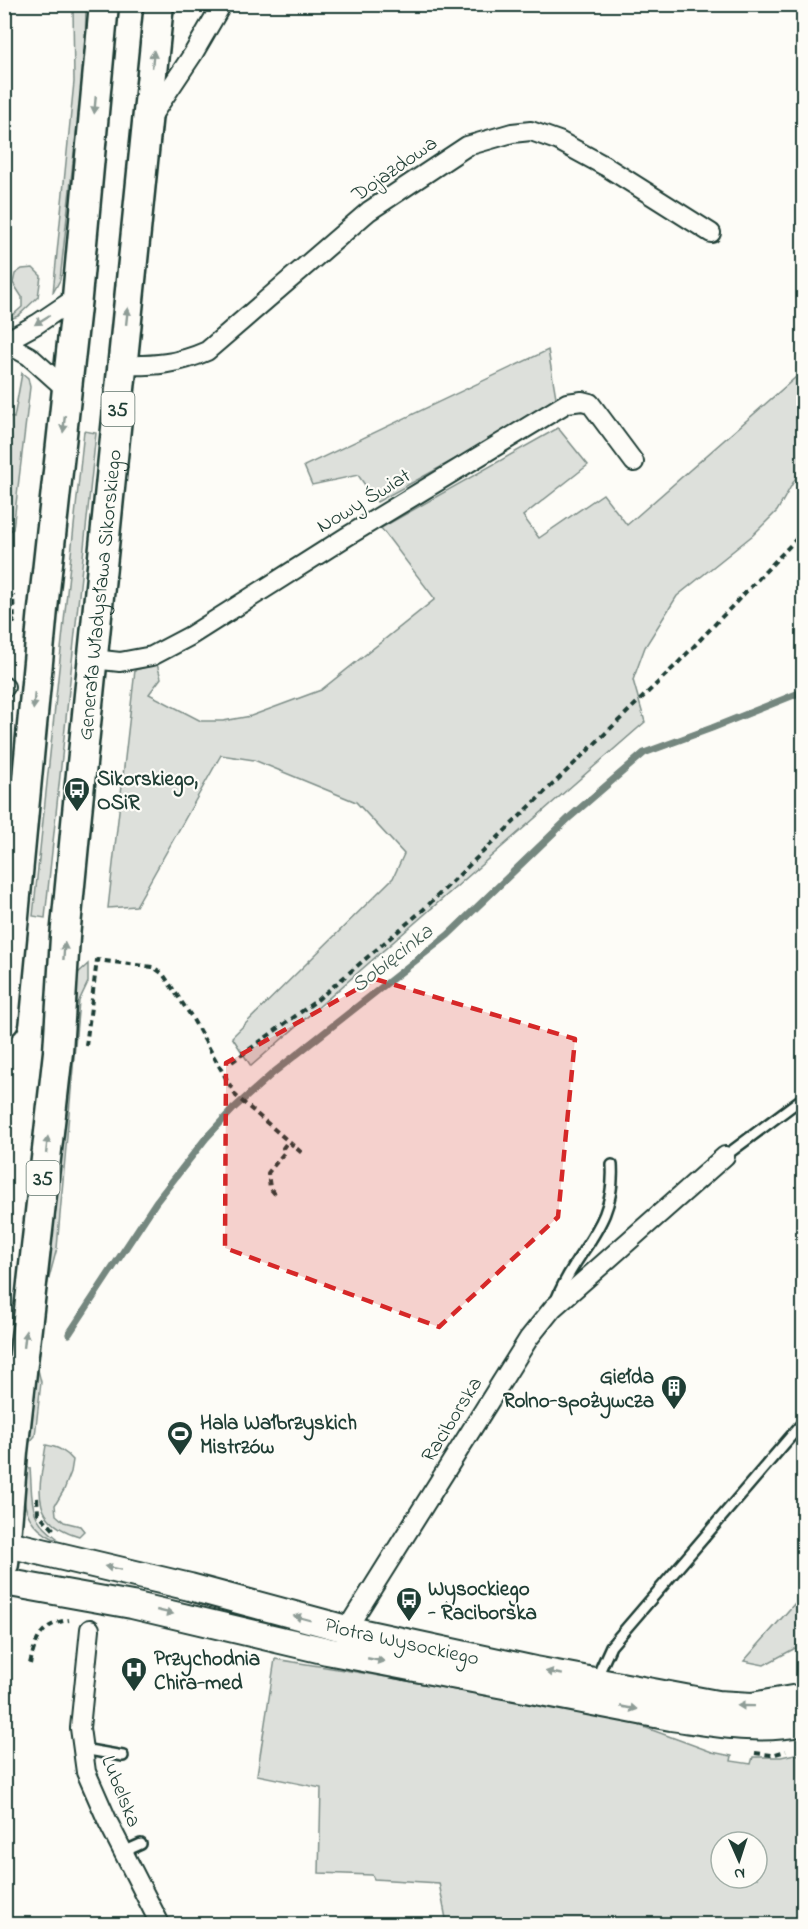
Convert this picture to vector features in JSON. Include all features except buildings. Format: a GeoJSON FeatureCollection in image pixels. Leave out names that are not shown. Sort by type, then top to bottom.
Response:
{"type":"FeatureCollection","features":[{"type":"Feature","properties":{"kind":"main road"},"geometry":{"type":"LineString","coordinates":[[4,1022],[104,4]]}},
{"type":"Feature","properties":{"kind":"main road","name":"Generała Władysława Sikorskiego"},"geometry":{"type":"LineString","coordinates":[[5,1550],[13,1452],[58,1052],[65,937],[159,4]]}},
{"type":"Feature","properties":{"kind":"street"},"geometry":{"type":"LineString","coordinates":[[147,124],[193,54],[222,4]]}},
{"type":"Feature","properties":{"kind":"street","name":"Dojazdowa"},"geometry":{"type":"LineString","coordinates":[[122,365],[151,366],[186,360],[207,351],[369,211],[466,146],[512,133],[531,131],[559,141],[605,166],[711,233]]}},
{"type":"Feature","properties":{"kind":"street"},"geometry":{"type":"LineString","coordinates":[[67,390],[29,356],[4,342],[77,297]]}},
{"type":"Feature","properties":{"kind":"street","name":"Nowy Świat"},"geometry":{"type":"LineString","coordinates":[[93,659],[120,662],[152,656],[190,636],[346,537],[567,404],[582,401],[591,403],[634,462]]}},
{"type":"Feature","properties":{"kind":"street","name":"Raciborska"},"geometry":{"type":"LineString","coordinates":[[346,1642],[352,1619],[529,1338],[553,1308],[725,1156]]}},
{"type":"Feature","properties":{"kind":"street","name":"Piotra Wysockiego"},"geometry":{"type":"LineString","coordinates":[[5,1550],[170,1582],[346,1642]]}},
{"type":"Feature","properties":{"kind":"street","name":"Piotra Wysockiego"},"geometry":{"type":"LineString","coordinates":[[4,1582],[346,1642],[457,1654],[597,1691],[671,1717],[727,1725],[765,1727],[804,1722]]}},
{"type":"Feature","properties":{"kind":"street","name":"Lubelska"},"geometry":{"type":"LineString","coordinates":[[82,1624],[80,1728],[86,1772],[160,1924]]}},
{"type":"Feature","properties":{"kind":"street","name":"Piotra Wysockiego"},"geometry":{"type":"LineString","coordinates":[[597,1691],[752,1706],[804,1697]]}},
{"type":"Feature","properties":{"kind":"lane"},"geometry":{"type":"LineString","coordinates":[[725,1156],[804,1097]]}},
{"type":"Feature","properties":{"kind":"lane"},"geometry":{"type":"LineString","coordinates":[[553,1308],[564,1280],[599,1229],[613,1186],[612,1166]]}},
{"type":"Feature","properties":{"kind":"lane"},"geometry":{"type":"LineString","coordinates":[[597,1691],[601,1668],[611,1646],[804,1421]]}},
{"type":"Feature","properties":{"kind":"lane"},"geometry":{"type":"LineString","coordinates":[[83,1749],[123,1756]]}},
{"type":"Feature","properties":{"kind":"lane"},"geometry":{"type":"LineString","coordinates":[[123,1852],[141,1844]]}},
{"type":"Feature","properties":{"kind":"path"},"geometry":{"type":"LineString","coordinates":[[232,1062],[316,1001],[424,909],[676,665],[804,531]]}},
{"type":"Feature","properties":{"kind":"path"},"geometry":{"type":"LineString","coordinates":[[4,609],[14,622],[13,595]]}},
{"type":"Feature","properties":{"kind":"path"},"geometry":{"type":"LineString","coordinates":[[97,960],[153,967],[163,974],[202,1034],[236,1096],[303,1154]]}},
{"type":"Feature","properties":{"kind":"path"},"geometry":{"type":"LineString","coordinates":[[275,1194],[270,1188],[268,1173],[284,1153],[283,1148],[288,1141]]}},
{"type":"Feature","properties":{"kind":"path"},"geometry":{"type":"LineString","coordinates":[[30,1664],[33,1647],[41,1632],[52,1623],[82,1624]]}},
{"type":"Feature","properties":{"kind":"highlighted area"},"geometry":{"type":"Polygon","coordinates":[[[375,979],[575,1039],[558,1217],[439,1327],[225,1248],[226,1063],[375,979]]]}},
{"type":"Feature","properties":{"kind":"shaded area"},"geometry":{"type":"Polygon","coordinates":[[[73,5],[86,5],[85,53],[60,280],[53,293],[74,82],[73,5]]]}},
{"type":"Feature","properties":{"kind":"shaded area"},"geometry":{"type":"Polygon","coordinates":[[[33,268],[41,276],[38,297],[18,316],[5,321],[5,313],[14,314],[22,307],[22,297],[13,283],[15,274],[22,269],[33,268]]]}},
{"type":"Feature","properties":{"kind":"shaded area"},"geometry":{"type":"Polygon","coordinates":[[[548,350],[557,403],[377,502],[358,475],[312,485],[304,466],[548,350]]]}},
{"type":"Feature","properties":{"kind":"shaded area"},"geometry":{"type":"Polygon","coordinates":[[[803,371],[803,465],[777,511],[753,535],[677,596],[645,647],[633,680],[645,722],[251,1066],[232,1037],[393,878],[404,854],[356,802],[254,760],[221,755],[136,906],[108,908],[135,670],[157,664],[161,678],[149,694],[201,721],[223,721],[251,716],[321,690],[435,599],[381,528],[558,428],[588,465],[523,516],[539,538],[603,494],[627,525],[803,371]]]}},
{"type":"Feature","properties":{"kind":"shaded area"},"geometry":{"type":"Polygon","coordinates":[[[22,373],[28,378],[30,387],[13,529],[5,534],[5,416],[14,418],[22,373]]]}},
{"type":"Feature","properties":{"kind":"shaded area"},"geometry":{"type":"Polygon","coordinates":[[[84,431],[96,433],[45,918],[33,916],[84,431]]]}},
{"type":"Feature","properties":{"kind":"shaded area"},"geometry":{"type":"Polygon","coordinates":[[[88,964],[88,982],[79,1001],[57,1248],[41,1308],[77,974],[88,964]]]}},
{"type":"Feature","properties":{"kind":"shaded area"},"geometry":{"type":"Polygon","coordinates":[[[36,1362],[41,1382],[35,1436],[28,1444],[36,1362]]]}},
{"type":"Feature","properties":{"kind":"shaded area"},"geometry":{"type":"Polygon","coordinates":[[[46,1445],[61,1450],[73,1460],[64,1490],[55,1505],[56,1515],[64,1522],[80,1526],[84,1531],[79,1536],[62,1529],[51,1521],[44,1511],[40,1488],[46,1445]]]}},
{"type":"Feature","properties":{"kind":"shaded area"},"geometry":{"type":"Polygon","coordinates":[[[24,1466],[30,1468],[33,1507],[36,1515],[47,1530],[57,1538],[54,1539],[43,1532],[29,1517],[23,1489],[24,1466]]]}},
{"type":"Feature","properties":{"kind":"shaded area"},"geometry":{"type":"Polygon","coordinates":[[[803,1594],[803,1644],[764,1665],[744,1661],[803,1594]]]}},
{"type":"Feature","properties":{"kind":"shaded area"},"geometry":{"type":"Polygon","coordinates":[[[275,1659],[375,1675],[633,1723],[712,1752],[732,1756],[731,1761],[751,1764],[753,1757],[781,1757],[795,1754],[803,1756],[803,1924],[447,1924],[439,1883],[374,1879],[372,1875],[319,1873],[321,1788],[257,1775],[275,1659]]]}},
{"type":"Feature","properties":{"kind":"waterway","name":"Sobięcinka"},"geometry":{"type":"LineString","coordinates":[[69,1334],[156,1202],[206,1138],[234,1108],[273,1073],[448,935],[570,817],[644,753],[804,691]]}},
{"type":"Feature","properties":{"kind":"place","name":"Sikorskiego, OSiR"},"geometry":{"type":"Point","coordinates":[77,813]}},
{"type":"Feature","properties":{"kind":"place","name":"Giełda Rolno-spożywcza"},"geometry":{"type":"Point","coordinates":[674,1411]}},
{"type":"Feature","properties":{"kind":"place","name":"Hala Wałbrzyskich Mistrzów"},"geometry":{"type":"Point","coordinates":[180,1457]}},
{"type":"Feature","properties":{"kind":"place","name":"Wysockiego - Raciborska"},"geometry":{"type":"Point","coordinates":[409,1623]}},
{"type":"Feature","properties":{"kind":"place","name":"Przychodnia Chira-med"},"geometry":{"type":"Point","coordinates":[134,1693]}}]}
